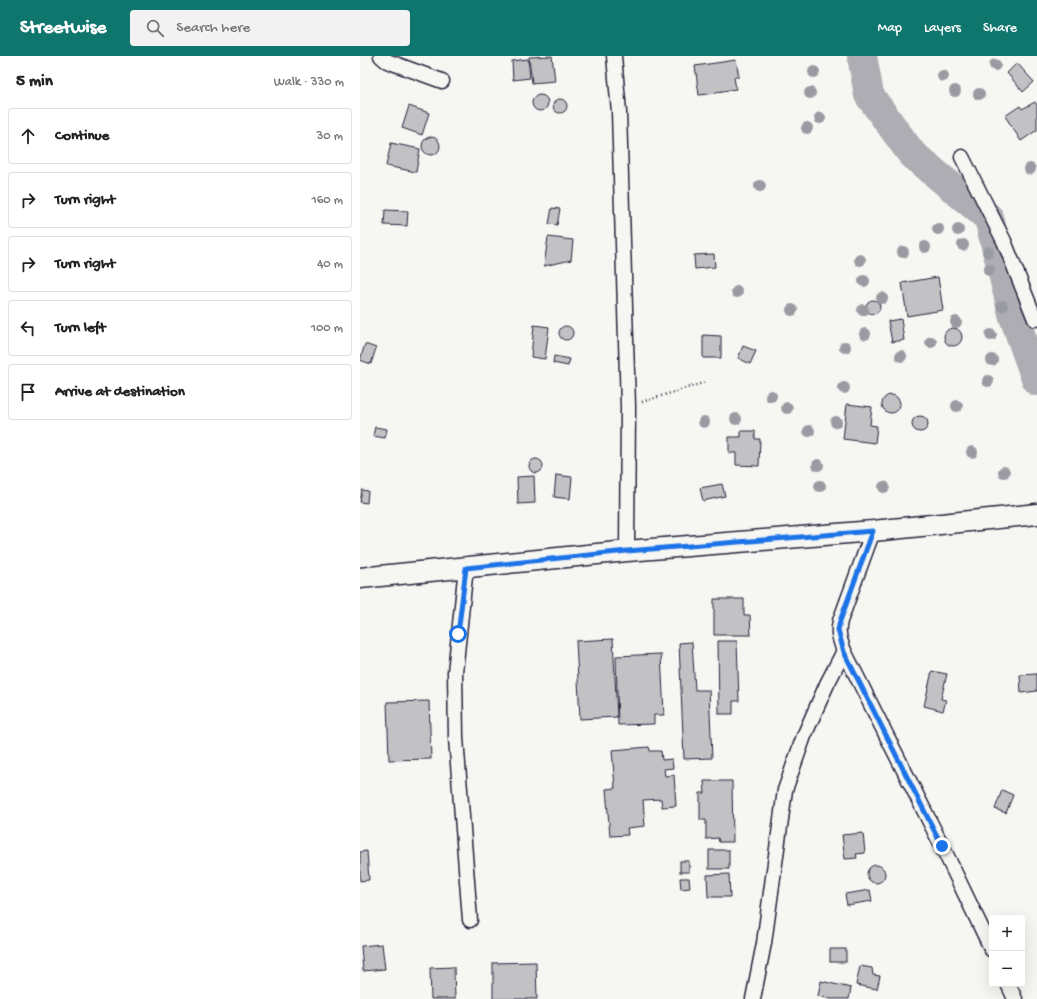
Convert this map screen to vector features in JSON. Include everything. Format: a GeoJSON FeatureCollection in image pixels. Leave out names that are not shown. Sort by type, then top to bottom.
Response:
{"type":"FeatureCollection","features":[{"type":"Feature","properties":{"kind":"street"},"geometry":{"type":"LineString","coordinates":[[381,56],[387,61],[442,81]]}},
{"type":"Feature","properties":{"kind":"street"},"geometry":{"type":"LineString","coordinates":[[614,56],[619,112],[628,406],[627,551]]}},
{"type":"Feature","properties":{"kind":"street"},"geometry":{"type":"LineString","coordinates":[[962,157],[1004,241],[1036,321]]}},
{"type":"Feature","properties":{"kind":"street"},"geometry":{"type":"LineString","coordinates":[[360,578],[627,551],[873,531],[1037,514]]}},
{"type":"Feature","properties":{"kind":"street"},"geometry":{"type":"LineString","coordinates":[[873,531],[840,621],[838,630],[844,652],[942,846],[989,944]]}},
{"type":"Feature","properties":{"kind":"street"},"geometry":{"type":"LineString","coordinates":[[466,568],[454,672],[456,738],[470,920]]}},
{"type":"Feature","properties":{"kind":"street"},"geometry":{"type":"LineString","coordinates":[[753,999],[764,943],[785,790],[804,736],[827,684],[844,652]]}},
{"type":"Feature","properties":{"kind":"street"},"geometry":{"type":"LineString","coordinates":[[1009,987],[1015,999]]}},
{"type":"Feature","properties":{"kind":"path"},"geometry":{"type":"LineString","coordinates":[[628,406],[706,382]]}},
{"type":"Feature","properties":{"kind":"building"},"geometry":{"type":"Polygon","coordinates":[[[552,56],[555,81],[532,83],[529,57],[552,56]]]}},
{"type":"Feature","properties":{"kind":"building"},"geometry":{"type":"Polygon","coordinates":[[[528,59],[530,78],[513,80],[512,61],[528,59]]]}},
{"type":"Feature","properties":{"kind":"building"},"geometry":{"type":"Polygon","coordinates":[[[736,60],[739,77],[734,77],[736,89],[699,95],[695,66],[736,60]]]}},
{"type":"Feature","properties":{"kind":"building"},"geometry":{"type":"Polygon","coordinates":[[[1017,63],[1034,82],[1023,92],[1007,73],[1017,63]]]}},
{"type":"Feature","properties":{"kind":"building"},"geometry":{"type":"Polygon","coordinates":[[[537,95],[543,95],[548,100],[546,109],[543,111],[537,111],[532,106],[532,100],[537,95]]]}},
{"type":"Feature","properties":{"kind":"building"},"geometry":{"type":"Polygon","coordinates":[[[557,99],[563,99],[567,103],[567,109],[563,113],[557,113],[553,109],[553,103],[557,99]]]}},
{"type":"Feature","properties":{"kind":"building"},"geometry":{"type":"Polygon","coordinates":[[[1035,102],[1037,105],[1037,130],[1021,141],[1005,116],[1020,106],[1022,109],[1035,102]]]}},
{"type":"Feature","properties":{"kind":"building"},"geometry":{"type":"Polygon","coordinates":[[[409,106],[429,113],[422,135],[402,128],[409,106]]]}},
{"type":"Feature","properties":{"kind":"building"},"geometry":{"type":"Polygon","coordinates":[[[431,137],[437,140],[440,146],[437,152],[431,155],[425,152],[422,146],[425,140],[431,137]]]}},
{"type":"Feature","properties":{"kind":"building"},"geometry":{"type":"Polygon","coordinates":[[[391,143],[420,149],[416,172],[386,166],[391,143]]]}},
{"type":"Feature","properties":{"kind":"building"},"geometry":{"type":"Polygon","coordinates":[[[552,208],[560,209],[557,225],[549,224],[552,208]]]}},
{"type":"Feature","properties":{"kind":"building"},"geometry":{"type":"Polygon","coordinates":[[[385,210],[408,211],[407,226],[384,225],[385,210]]]}},
{"type":"Feature","properties":{"kind":"building"},"geometry":{"type":"Polygon","coordinates":[[[548,237],[573,240],[571,260],[544,266],[548,237]]]}},
{"type":"Feature","properties":{"kind":"building"},"geometry":{"type":"Polygon","coordinates":[[[714,254],[715,267],[695,269],[694,255],[714,254]]]}},
{"type":"Feature","properties":{"kind":"building"},"geometry":{"type":"Polygon","coordinates":[[[938,277],[943,310],[907,316],[902,283],[938,277]]]}},
{"type":"Feature","properties":{"kind":"building"},"geometry":{"type":"Polygon","coordinates":[[[870,300],[876,300],[880,304],[880,310],[876,314],[870,314],[866,310],[866,304],[870,300]]]}},
{"type":"Feature","properties":{"kind":"building"},"geometry":{"type":"Polygon","coordinates":[[[901,319],[904,340],[892,342],[888,321],[901,319]]]}},
{"type":"Feature","properties":{"kind":"building"},"geometry":{"type":"Polygon","coordinates":[[[534,325],[549,327],[545,359],[531,357],[534,325]]]}},
{"type":"Feature","properties":{"kind":"building"},"geometry":{"type":"Polygon","coordinates":[[[566,326],[571,328],[573,333],[571,338],[566,340],[561,338],[559,333],[561,328],[566,326]]]}},
{"type":"Feature","properties":{"kind":"building"},"geometry":{"type":"Polygon","coordinates":[[[953,328],[959,331],[962,337],[959,343],[953,346],[947,343],[944,337],[947,331],[953,328]]]}},
{"type":"Feature","properties":{"kind":"building"},"geometry":{"type":"Polygon","coordinates":[[[703,335],[721,336],[721,358],[703,358],[703,335]]]}},
{"type":"Feature","properties":{"kind":"building"},"geometry":{"type":"Polygon","coordinates":[[[365,344],[376,348],[371,364],[360,360],[365,344]]]}},
{"type":"Feature","properties":{"kind":"building"},"geometry":{"type":"Polygon","coordinates":[[[743,346],[756,351],[750,364],[738,358],[743,346]]]}},
{"type":"Feature","properties":{"kind":"building"},"geometry":{"type":"Polygon","coordinates":[[[554,356],[570,359],[568,366],[553,363],[554,356]]]}},
{"type":"Feature","properties":{"kind":"building"},"geometry":{"type":"Polygon","coordinates":[[[891,395],[897,398],[900,404],[897,410],[891,413],[885,410],[882,404],[885,398],[891,395]]]}},
{"type":"Feature","properties":{"kind":"building"},"geometry":{"type":"Polygon","coordinates":[[[847,404],[872,407],[870,425],[877,426],[875,443],[843,439],[847,404]]]}},
{"type":"Feature","properties":{"kind":"building"},"geometry":{"type":"Polygon","coordinates":[[[920,416],[927,421],[928,424],[923,431],[920,432],[913,427],[912,424],[917,417],[920,416]]]}},
{"type":"Feature","properties":{"kind":"building"},"geometry":{"type":"Polygon","coordinates":[[[375,427],[387,429],[385,438],[373,436],[375,427]]]}},
{"type":"Feature","properties":{"kind":"building"},"geometry":{"type":"Polygon","coordinates":[[[741,431],[755,431],[755,439],[760,439],[759,466],[736,465],[736,453],[729,453],[729,437],[741,437],[741,431]]]}},
{"type":"Feature","properties":{"kind":"building"},"geometry":{"type":"Polygon","coordinates":[[[536,459],[541,461],[543,466],[541,471],[536,473],[531,471],[529,466],[531,461],[536,459]]]}},
{"type":"Feature","properties":{"kind":"building"},"geometry":{"type":"Polygon","coordinates":[[[556,475],[572,477],[570,499],[554,497],[556,475]]]}},
{"type":"Feature","properties":{"kind":"building"},"geometry":{"type":"Polygon","coordinates":[[[534,476],[535,503],[518,504],[517,477],[534,476]]]}},
{"type":"Feature","properties":{"kind":"building"},"geometry":{"type":"Polygon","coordinates":[[[722,484],[725,496],[703,501],[700,488],[722,484]]]}},
{"type":"Feature","properties":{"kind":"building"},"geometry":{"type":"Polygon","coordinates":[[[362,490],[368,491],[367,503],[360,502],[362,490]]]}},
{"type":"Feature","properties":{"kind":"building"},"geometry":{"type":"Polygon","coordinates":[[[714,599],[744,599],[744,615],[750,615],[751,635],[714,635],[714,599]]]}},
{"type":"Feature","properties":{"kind":"building"},"geometry":{"type":"Polygon","coordinates":[[[613,639],[617,717],[580,719],[576,641],[613,639]]]}},
{"type":"Feature","properties":{"kind":"building"},"geometry":{"type":"Polygon","coordinates":[[[718,641],[737,641],[739,701],[733,701],[733,714],[719,714],[718,641]]]}},
{"type":"Feature","properties":{"kind":"building"},"geometry":{"type":"Polygon","coordinates":[[[692,642],[695,690],[709,690],[712,758],[684,759],[679,643],[692,642]]]}},
{"type":"Feature","properties":{"kind":"building"},"geometry":{"type":"Polygon","coordinates":[[[661,654],[664,715],[654,715],[654,724],[618,725],[616,656],[661,654]]]}},
{"type":"Feature","properties":{"kind":"building"},"geometry":{"type":"Polygon","coordinates":[[[932,671],[947,674],[941,699],[946,700],[943,711],[924,706],[932,671]]]}},
{"type":"Feature","properties":{"kind":"building"},"geometry":{"type":"Polygon","coordinates":[[[1037,674],[1037,691],[1021,693],[1020,675],[1037,674]]]}},
{"type":"Feature","properties":{"kind":"building"},"geometry":{"type":"Polygon","coordinates":[[[429,701],[431,759],[389,760],[387,702],[429,701]]]}},
{"type":"Feature","properties":{"kind":"building"},"geometry":{"type":"Polygon","coordinates":[[[649,747],[650,751],[661,751],[662,760],[672,759],[673,768],[664,769],[665,776],[674,775],[676,806],[662,807],[661,799],[643,800],[645,826],[627,828],[628,835],[610,836],[606,789],[615,788],[612,750],[649,747]]]}},
{"type":"Feature","properties":{"kind":"building"},"geometry":{"type":"Polygon","coordinates":[[[704,781],[732,781],[733,842],[719,842],[718,838],[706,839],[706,820],[700,820],[700,793],[705,793],[704,781]]]}},
{"type":"Feature","properties":{"kind":"building"},"geometry":{"type":"Polygon","coordinates":[[[1002,790],[1013,795],[1006,813],[995,809],[1002,790]]]}},
{"type":"Feature","properties":{"kind":"building"},"geometry":{"type":"Polygon","coordinates":[[[863,833],[865,853],[856,854],[857,858],[845,859],[842,835],[863,833]]]}},
{"type":"Feature","properties":{"kind":"building"},"geometry":{"type":"Polygon","coordinates":[[[709,850],[729,850],[729,869],[709,869],[709,850]]]}},
{"type":"Feature","properties":{"kind":"building"},"geometry":{"type":"Polygon","coordinates":[[[367,851],[369,880],[360,881],[360,852],[367,851]]]}},
{"type":"Feature","properties":{"kind":"building"},"geometry":{"type":"Polygon","coordinates":[[[680,861],[689,861],[689,872],[680,872],[680,861]]]}},
{"type":"Feature","properties":{"kind":"building"},"geometry":{"type":"Polygon","coordinates":[[[876,865],[882,868],[885,874],[882,880],[876,883],[870,880],[867,874],[870,868],[876,865]]]}},
{"type":"Feature","properties":{"kind":"building"},"geometry":{"type":"Polygon","coordinates":[[[729,874],[730,897],[708,897],[707,875],[729,874]]]}},
{"type":"Feature","properties":{"kind":"building"},"geometry":{"type":"Polygon","coordinates":[[[680,878],[689,878],[690,888],[681,889],[680,878]]]}},
{"type":"Feature","properties":{"kind":"building"},"geometry":{"type":"Polygon","coordinates":[[[870,890],[872,901],[847,905],[845,894],[870,890]]]}},
{"type":"Feature","properties":{"kind":"building"},"geometry":{"type":"Polygon","coordinates":[[[382,944],[385,969],[363,971],[361,946],[382,944]]]}},
{"type":"Feature","properties":{"kind":"building"},"geometry":{"type":"Polygon","coordinates":[[[830,949],[846,949],[846,962],[830,962],[830,949]]]}},
{"type":"Feature","properties":{"kind":"building"},"geometry":{"type":"Polygon","coordinates":[[[536,962],[537,999],[493,999],[493,963],[536,962]]]}},
{"type":"Feature","properties":{"kind":"building"},"geometry":{"type":"Polygon","coordinates":[[[860,966],[872,968],[873,975],[880,976],[877,989],[856,985],[860,966]]]}},
{"type":"Feature","properties":{"kind":"building"},"geometry":{"type":"Polygon","coordinates":[[[454,967],[455,999],[431,999],[430,968],[454,967]]]}},
{"type":"Feature","properties":{"kind":"building"},"geometry":{"type":"Polygon","coordinates":[[[821,981],[851,988],[849,999],[831,999],[818,996],[821,981]]]}},
{"type":"Feature","properties":{"kind":"waterway"},"geometry":{"type":"LineString","coordinates":[[862,56],[869,95],[912,154],[989,218],[1014,317],[1037,381]]}},
{"type":"Feature","properties":{"kind":"route"},"geometry":{"type":"LineString","coordinates":[[458,634],[466,568],[627,551],[873,531],[838,630],[844,652],[942,846]]}}]}
